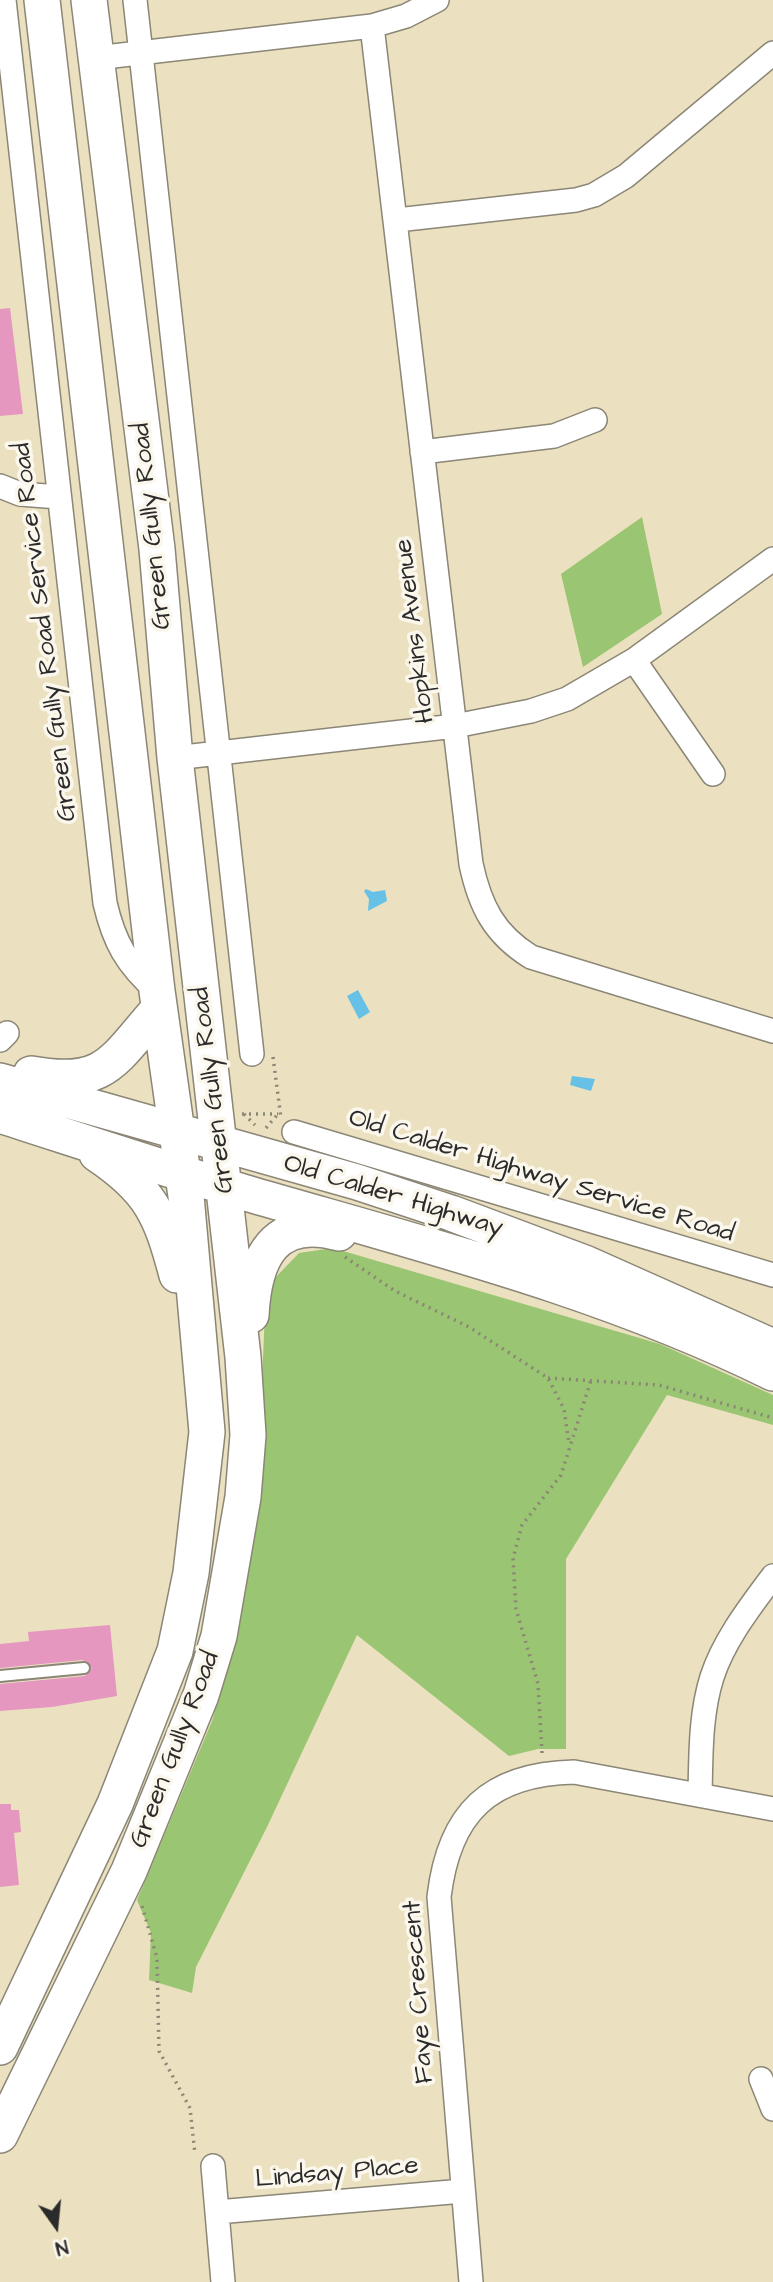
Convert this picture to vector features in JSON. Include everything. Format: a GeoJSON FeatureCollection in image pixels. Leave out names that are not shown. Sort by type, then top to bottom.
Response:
{"type":"FeatureCollection","features":[{"type":"Feature","properties":{"kind":"main road","name":"Green Gully Road"},"geometry":{"type":"LineString","coordinates":[[0,2047],[115,1804],[175,1651],[200,1516],[207,1432],[205,1387],[183,1173],[158,1000],[42,0]]}},
{"type":"Feature","properties":{"kind":"main road","name":"Green Gully Road"},"geometry":{"type":"LineString","coordinates":[[0,2136],[129,1871],[201,1695],[219,1636],[243,1497],[248,1435],[218,1129],[175,758],[157,549],[89,0]]}},
{"type":"Feature","properties":{"kind":"main road"},"geometry":{"type":"LineString","coordinates":[[50,62],[96,58]]}},
{"type":"Feature","properties":{"kind":"main road"},"geometry":{"type":"LineString","coordinates":[[0,1070],[72,1079],[103,1070],[158,1000]]}},
{"type":"Feature","properties":{"kind":"main road","name":"Old Calder Highway"},"geometry":{"type":"LineString","coordinates":[[0,1081],[176,1132],[218,1129],[357,1182],[520,1237],[653,1292],[773,1348]]}},
{"type":"Feature","properties":{"kind":"main road","name":"Old Calder Highway"},"geometry":{"type":"LineString","coordinates":[[0,1115],[224,1186],[442,1247],[610,1302],[725,1349],[773,1373]]}},
{"type":"Feature","properties":{"kind":"main road"},"geometry":{"type":"LineString","coordinates":[[72,1138],[123,1172],[158,1214],[167,1236],[205,1387]]}},
{"type":"Feature","properties":{"kind":"main road"},"geometry":{"type":"LineString","coordinates":[[245,1398],[253,1294],[258,1268],[276,1241],[300,1229],[329,1230],[446,1264],[610,1302]]}},
{"type":"Feature","properties":{"kind":"street","name":"Green Gully Road Service Road"},"geometry":{"type":"LineString","coordinates":[[4,0],[10,65],[8,128],[59,497],[105,903],[113,933],[131,968],[158,1000]]}},
{"type":"Feature","properties":{"kind":"street"},"geometry":{"type":"LineString","coordinates":[[135,0],[251,1046]]}},
{"type":"Feature","properties":{"kind":"street"},"geometry":{"type":"LineString","coordinates":[[96,58],[372,26],[406,16],[437,0]]}},
{"type":"Feature","properties":{"kind":"street","name":"Hopkins Avenue"},"geometry":{"type":"LineString","coordinates":[[372,26],[455,726],[476,888],[485,912],[501,934],[531,957],[773,1031]]}},
{"type":"Feature","properties":{"kind":"street"},"geometry":{"type":"LineString","coordinates":[[397,220],[576,201],[594,195],[625,176],[773,53]]}},
{"type":"Feature","properties":{"kind":"street"},"geometry":{"type":"LineString","coordinates":[[10,65],[50,62]]}},
{"type":"Feature","properties":{"kind":"street"},"geometry":{"type":"LineString","coordinates":[[422,452],[555,436],[595,420]]}},
{"type":"Feature","properties":{"kind":"street"},"geometry":{"type":"LineString","coordinates":[[0,486],[20,494],[59,497]]}},
{"type":"Feature","properties":{"kind":"street"},"geometry":{"type":"LineString","coordinates":[[175,758],[503,719],[567,698],[634,660],[773,559]]}},
{"type":"Feature","properties":{"kind":"street"},"geometry":{"type":"LineString","coordinates":[[634,660],[713,774]]}},
{"type":"Feature","properties":{"kind":"street","name":"Old Calder Highway Service Road"},"geometry":{"type":"LineString","coordinates":[[288,1127],[773,1275]]}},
{"type":"Feature","properties":{"kind":"street"},"geometry":{"type":"LineString","coordinates":[[700,1795],[702,1727],[712,1676],[741,1622],[773,1576]]}},
{"type":"Feature","properties":{"kind":"street","name":"Faye Crescent"},"geometry":{"type":"LineString","coordinates":[[471,2282],[439,1897],[449,1846],[472,1809],[511,1782],[545,1773],[574,1772],[773,1809]]}},
{"type":"Feature","properties":{"kind":"street"},"geometry":{"type":"LineString","coordinates":[[761,2079],[773,2109]]}},
{"type":"Feature","properties":{"kind":"street"},"geometry":{"type":"LineString","coordinates":[[213,2166],[223,2282]]}},
{"type":"Feature","properties":{"kind":"street","name":"Lindsay Place"},"geometry":{"type":"LineString","coordinates":[[217,2212],[463,2191]]}},
{"type":"Feature","properties":{"kind":"lane"},"geometry":{"type":"LineString","coordinates":[[0,1676],[84,1668]]}},
{"type":"Feature","properties":{"kind":"path"},"geometry":{"type":"LineString","coordinates":[[251,1046],[271,1036],[278,1114],[288,1127]]}},
{"type":"Feature","properties":{"kind":"path"},"geometry":{"type":"LineString","coordinates":[[218,1129],[278,1114]]}},
{"type":"Feature","properties":{"kind":"path"},"geometry":{"type":"LineString","coordinates":[[338,1251],[395,1292],[470,1327],[548,1378],[564,1409],[569,1449]]}},
{"type":"Feature","properties":{"kind":"path"},"geometry":{"type":"LineString","coordinates":[[548,1378],[659,1385],[773,1418]]}},
{"type":"Feature","properties":{"kind":"path"},"geometry":{"type":"LineString","coordinates":[[545,1773],[538,1684],[516,1609],[513,1558],[522,1525],[561,1475],[591,1380]]}},
{"type":"Feature","properties":{"kind":"path"},"geometry":{"type":"LineString","coordinates":[[129,1871],[157,1958],[159,2051],[190,2108],[195,2157],[213,2166]]}},
{"type":"Feature","properties":{"kind":"green space"},"geometry":{"type":"Polygon","coordinates":[[[642,517],[662,614],[583,667],[561,574],[642,517]]]}},
{"type":"Feature","properties":{"kind":"green space"},"geometry":{"type":"Polygon","coordinates":[[[333,1248],[660,1344],[773,1395],[773,1425],[667,1395],[566,1559],[566,1749],[538,1749],[509,1756],[357,1635],[267,1827],[196,1967],[192,1993],[149,1980],[151,1933],[137,1900],[212,1721],[239,1627],[258,1478],[265,1311],[271,1282],[299,1253],[333,1248]]]}},
{"type":"Feature","properties":{"kind":"water"},"geometry":{"type":"Polygon","coordinates":[[[366,889],[373,892],[385,890],[387,901],[368,911],[369,899],[364,891],[366,889]]]}},
{"type":"Feature","properties":{"kind":"water"},"geometry":{"type":"Polygon","coordinates":[[[358,990],[370,1012],[359,1019],[347,996],[358,990]]]}},
{"type":"Feature","properties":{"kind":"water"},"geometry":{"type":"Polygon","coordinates":[[[572,1076],[595,1079],[591,1091],[570,1085],[572,1076]]]}},
{"type":"Feature","properties":{"kind":"building"},"geometry":{"type":"Polygon","coordinates":[[[10,308],[23,414],[0,416],[0,309],[10,308]]]}},
{"type":"Feature","properties":{"kind":"building"},"geometry":{"type":"Polygon","coordinates":[[[110,1625],[117,1696],[52,1707],[0,1711],[0,1684],[85,1676],[92,1668],[83,1660],[0,1668],[0,1644],[29,1641],[28,1632],[110,1625]]]}},
{"type":"Feature","properties":{"kind":"building"},"geometry":{"type":"Polygon","coordinates":[[[0,1804],[11,1804],[11,1810],[19,1810],[21,1832],[14,1833],[19,1885],[0,1887],[0,1804]]]}}]}
